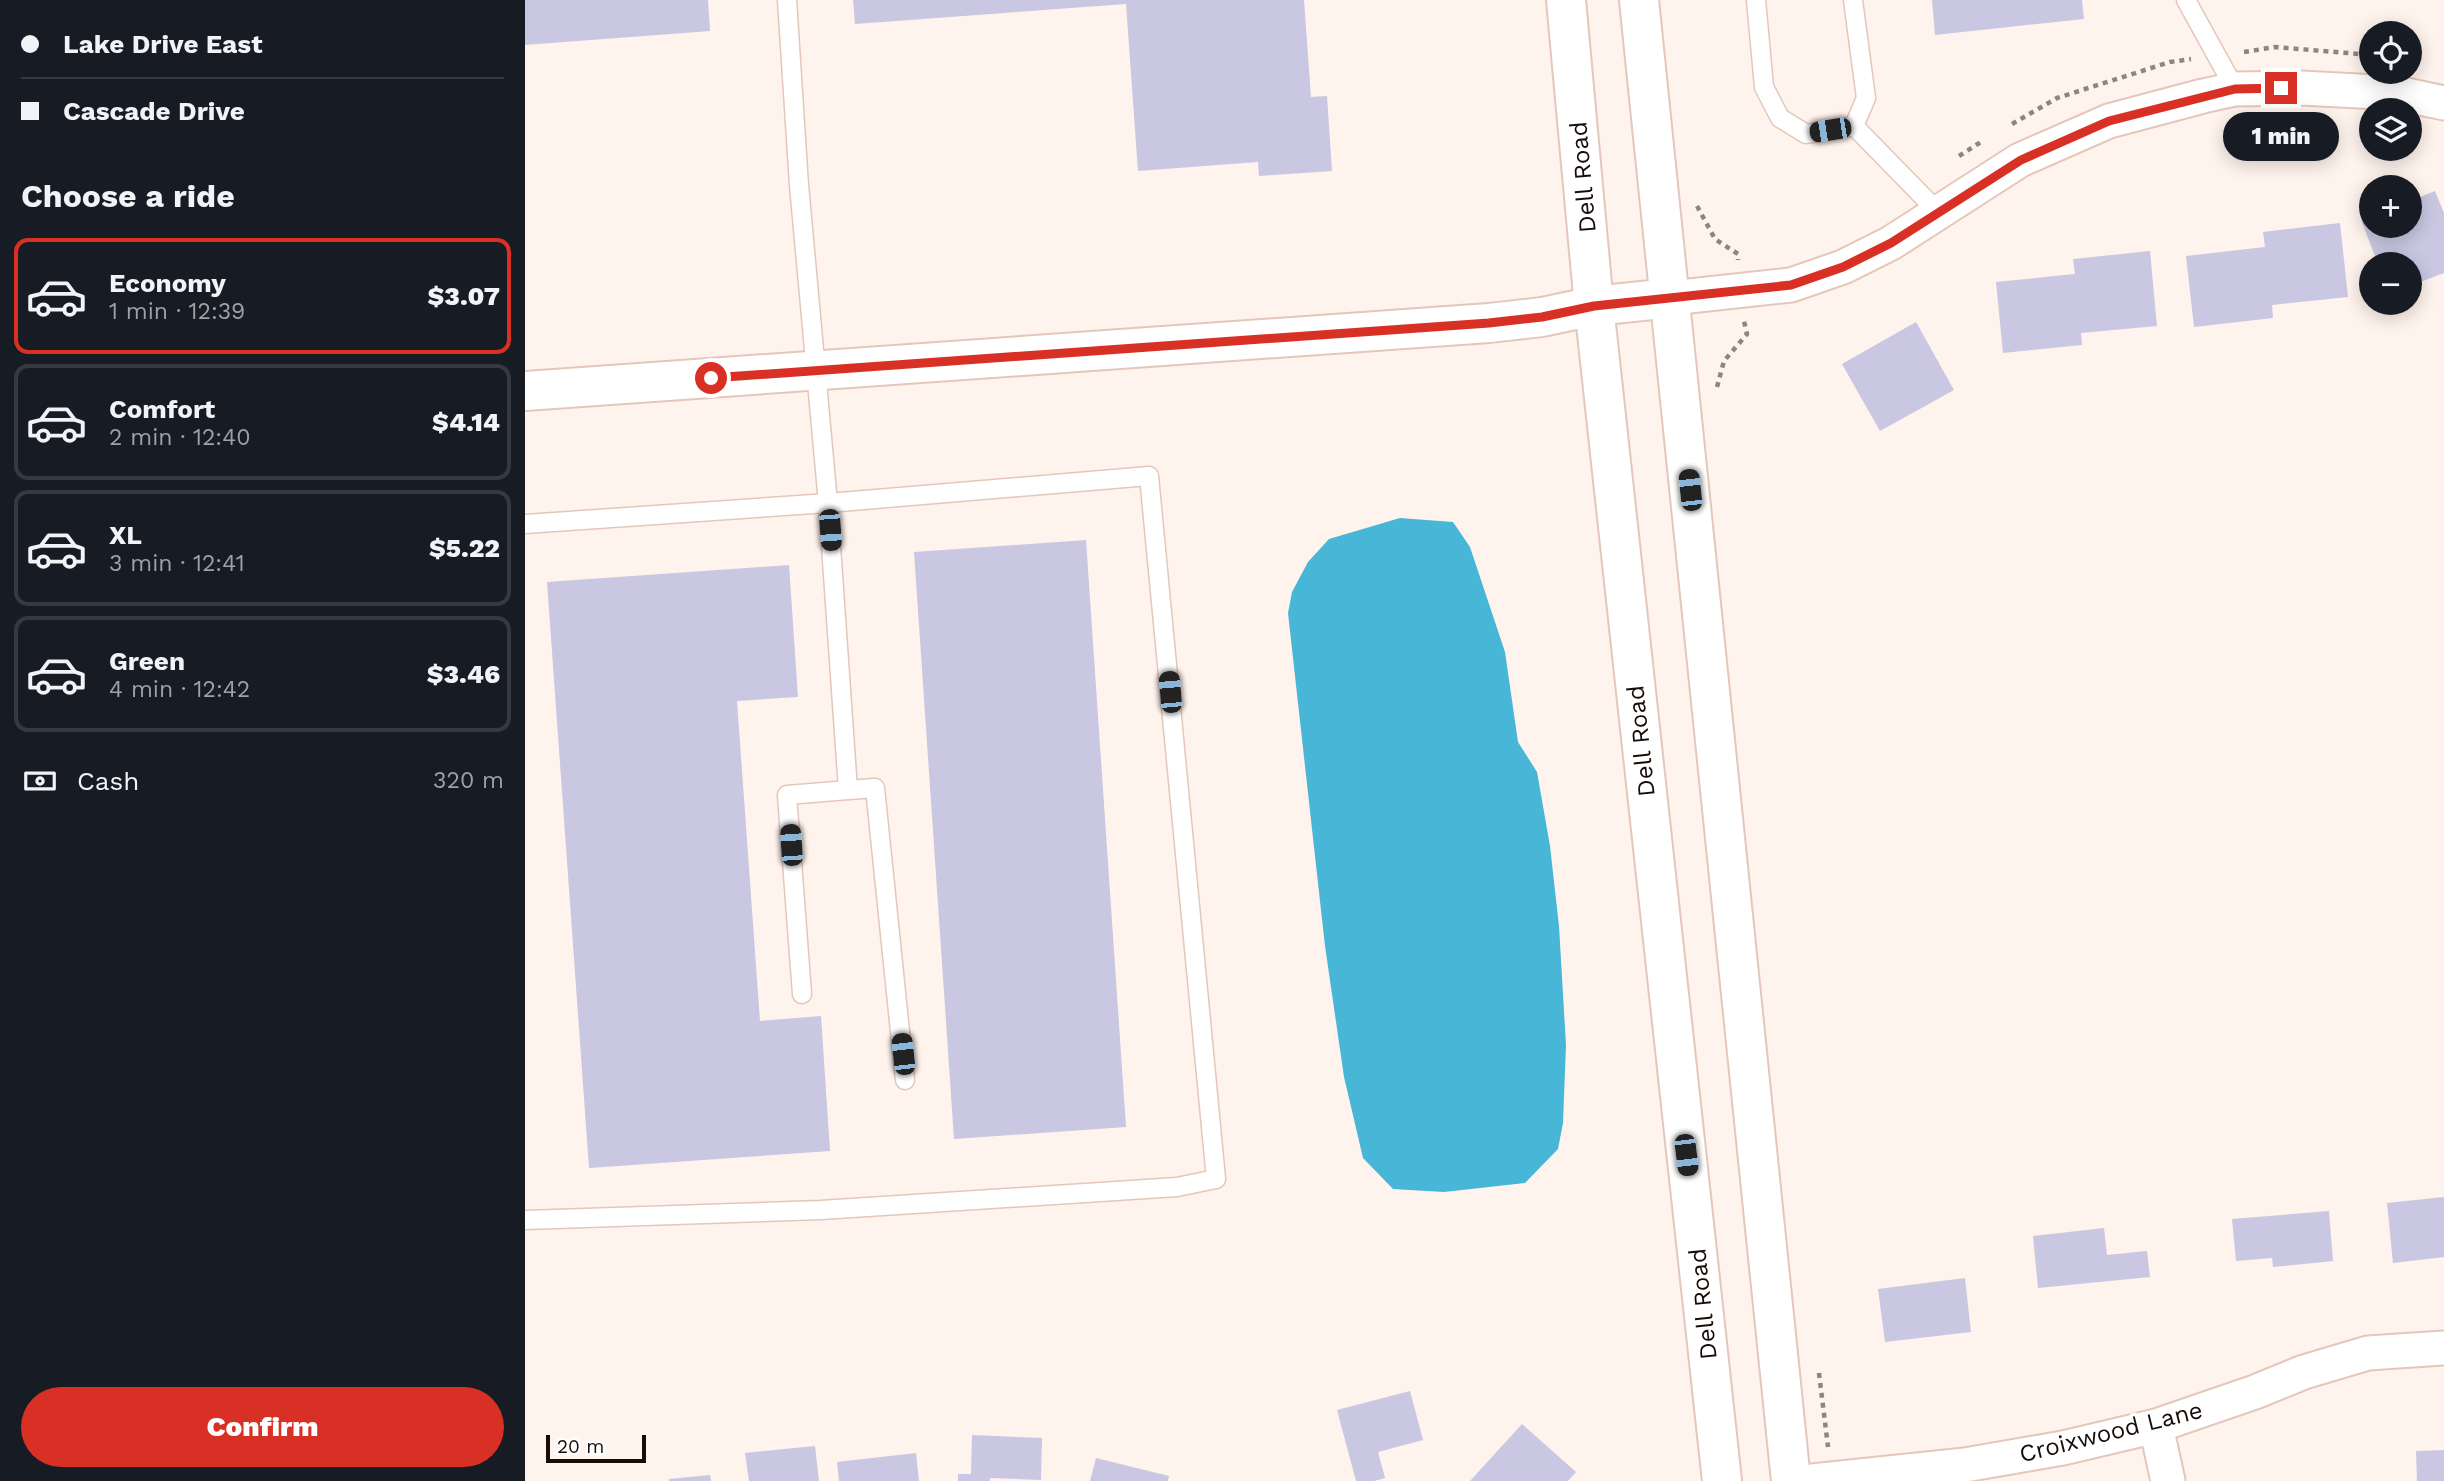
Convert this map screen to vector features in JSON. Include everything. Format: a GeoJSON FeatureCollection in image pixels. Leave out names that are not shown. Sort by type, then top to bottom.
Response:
{"type":"FeatureCollection","features":[{"type":"Feature","properties":{"kind":"main road","name":"Dell Road"},"geometry":{"type":"LineString","coordinates":[[1566,0],[1594,306],[1722,1481]]}},
{"type":"Feature","properties":{"kind":"main road"},"geometry":{"type":"LineString","coordinates":[[1639,0],[1791,1481]]}},
{"type":"Feature","properties":{"kind":"main road"},"geometry":{"type":"LineString","coordinates":[[525,391],[1489,323],[1542,317],[1594,306],[1671,298]]}},
{"type":"Feature","properties":{"kind":"street"},"geometry":{"type":"LineString","coordinates":[[1671,298],[1791,285],[1855,261],[1891,243],[2021,160],[2109,121],[2235,89],[2301,88],[2397,93],[2444,103]]}},
{"type":"Feature","properties":{"kind":"street","name":"Croixwood Lane"},"geometry":{"type":"LineString","coordinates":[[1812,1481],[1965,1465],[2063,1448],[2156,1426],[2304,1372],[2368,1353],[2444,1349]]}},
{"type":"Feature","properties":{"kind":"street"},"geometry":{"type":"LineString","coordinates":[[2156,1426],[2168,1481]]}},
{"type":"Feature","properties":{"kind":"lane"},"geometry":{"type":"LineString","coordinates":[[787,0],[799,185],[828,503],[848,790]]}},
{"type":"Feature","properties":{"kind":"lane"},"geometry":{"type":"LineString","coordinates":[[1756,0],[1764,87],[1780,118],[1806,134],[1854,126]]}},
{"type":"Feature","properties":{"kind":"lane"},"geometry":{"type":"LineString","coordinates":[[1853,0],[1866,98],[1854,126]]}},
{"type":"Feature","properties":{"kind":"lane"},"geometry":{"type":"LineString","coordinates":[[2186,0],[2235,89]]}},
{"type":"Feature","properties":{"kind":"lane"},"geometry":{"type":"LineString","coordinates":[[1854,126],[1939,212]]}},
{"type":"Feature","properties":{"kind":"lane"},"geometry":{"type":"LineString","coordinates":[[525,524],[828,503],[1149,476],[1216,1178],[1177,1186],[821,1210],[525,1220]]}},
{"type":"Feature","properties":{"kind":"lane"},"geometry":{"type":"LineString","coordinates":[[802,994],[787,795],[875,788],[905,1080]]}},
{"type":"Feature","properties":{"kind":"water"},"geometry":{"type":"Polygon","coordinates":[[[1400,518],[1453,522],[1470,547],[1505,652],[1518,742],[1537,772],[1550,846],[1559,926],[1566,1045],[1563,1123],[1558,1149],[1525,1183],[1444,1192],[1393,1189],[1363,1158],[1344,1077],[1325,946],[1288,613],[1292,592],[1308,562],[1329,539],[1400,518]]]}},
{"type":"Feature","properties":{"kind":"building"},"geometry":{"type":"Polygon","coordinates":[[[525,0],[708,0],[710,31],[525,45],[525,0]]]}},
{"type":"Feature","properties":{"kind":"building"},"geometry":{"type":"Polygon","coordinates":[[[853,0],[1304,0],[1311,97],[1327,96],[1332,171],[1259,176],[1258,162],[1138,171],[1126,4],[855,24],[853,0]]]}},
{"type":"Feature","properties":{"kind":"building"},"geometry":{"type":"Polygon","coordinates":[[[1932,0],[2082,0],[2084,19],[1935,35],[1932,0]]]}},
{"type":"Feature","properties":{"kind":"building"},"geometry":{"type":"Polygon","coordinates":[[[2435,191],[2444,213],[2444,273],[2422,281],[2422,252],[2373,252],[2368,238],[2422,238],[2422,196],[2435,191]]]}},
{"type":"Feature","properties":{"kind":"building"},"geometry":{"type":"Polygon","coordinates":[[[2340,223],[2348,297],[2272,305],[2273,318],[2194,327],[2186,256],[2265,247],[2263,232],[2340,223]]]}},
{"type":"Feature","properties":{"kind":"building"},"geometry":{"type":"Polygon","coordinates":[[[2150,251],[2157,326],[2081,333],[2082,345],[2003,353],[1996,282],[2075,274],[2073,259],[2150,251]]]}},
{"type":"Feature","properties":{"kind":"building"},"geometry":{"type":"Polygon","coordinates":[[[1916,322],[1954,390],[1880,431],[1842,364],[1916,322]]]}},
{"type":"Feature","properties":{"kind":"building"},"geometry":{"type":"Polygon","coordinates":[[[1086,540],[1126,1127],[954,1139],[914,552],[1086,540]]]}},
{"type":"Feature","properties":{"kind":"building"},"geometry":{"type":"Polygon","coordinates":[[[789,565],[798,697],[737,701],[760,1021],[821,1016],[830,1151],[589,1168],[547,582],[789,565]]]}},
{"type":"Feature","properties":{"kind":"building"},"geometry":{"type":"Polygon","coordinates":[[[2444,1197],[2444,1257],[2393,1263],[2387,1203],[2444,1197]]]}},
{"type":"Feature","properties":{"kind":"building"},"geometry":{"type":"Polygon","coordinates":[[[2329,1211],[2333,1261],[2273,1267],[2272,1258],[2236,1261],[2232,1219],[2329,1211]]]}},
{"type":"Feature","properties":{"kind":"building"},"geometry":{"type":"Polygon","coordinates":[[[2104,1228],[2107,1255],[2147,1251],[2150,1277],[2038,1288],[2033,1236],[2104,1228]]]}},
{"type":"Feature","properties":{"kind":"building"},"geometry":{"type":"Polygon","coordinates":[[[1965,1278],[1971,1332],[1885,1342],[1878,1289],[1965,1278]]]}},
{"type":"Feature","properties":{"kind":"building"},"geometry":{"type":"Polygon","coordinates":[[[1410,1391],[1423,1440],[1378,1452],[1385,1478],[1356,1481],[1337,1410],[1410,1391]]]}},
{"type":"Feature","properties":{"kind":"building"},"geometry":{"type":"Polygon","coordinates":[[[1522,1424],[1576,1472],[1568,1481],[1470,1481],[1522,1424]]]}},
{"type":"Feature","properties":{"kind":"building"},"geometry":{"type":"Polygon","coordinates":[[[972,1435],[1042,1438],[1041,1480],[990,1478],[990,1481],[958,1481],[958,1474],[971,1474],[972,1435]]]}},
{"type":"Feature","properties":{"kind":"building"},"geometry":{"type":"Polygon","coordinates":[[[815,1446],[819,1481],[749,1481],[745,1453],[815,1446]]]}},
{"type":"Feature","properties":{"kind":"building"},"geometry":{"type":"Polygon","coordinates":[[[2444,1450],[2444,1481],[2417,1481],[2416,1451],[2444,1450]]]}},
{"type":"Feature","properties":{"kind":"building"},"geometry":{"type":"Polygon","coordinates":[[[916,1453],[919,1481],[839,1481],[837,1462],[916,1453]]]}},
{"type":"Feature","properties":{"kind":"building"},"geometry":{"type":"Polygon","coordinates":[[[1096,1458],[1169,1476],[1168,1481],[1090,1481],[1096,1458]]]}},
{"type":"Feature","properties":{"kind":"building"},"geometry":{"type":"Polygon","coordinates":[[[710,1475],[711,1481],[669,1481],[669,1479],[710,1475]]]}},
{"type":"Feature","properties":{"kind":"route"},"geometry":{"type":"LineString","coordinates":[[711,378],[1489,323],[1542,317],[1594,306],[1791,285],[1843,267],[1891,243],[2021,160],[2109,121],[2235,89],[2281,88]]}}]}
